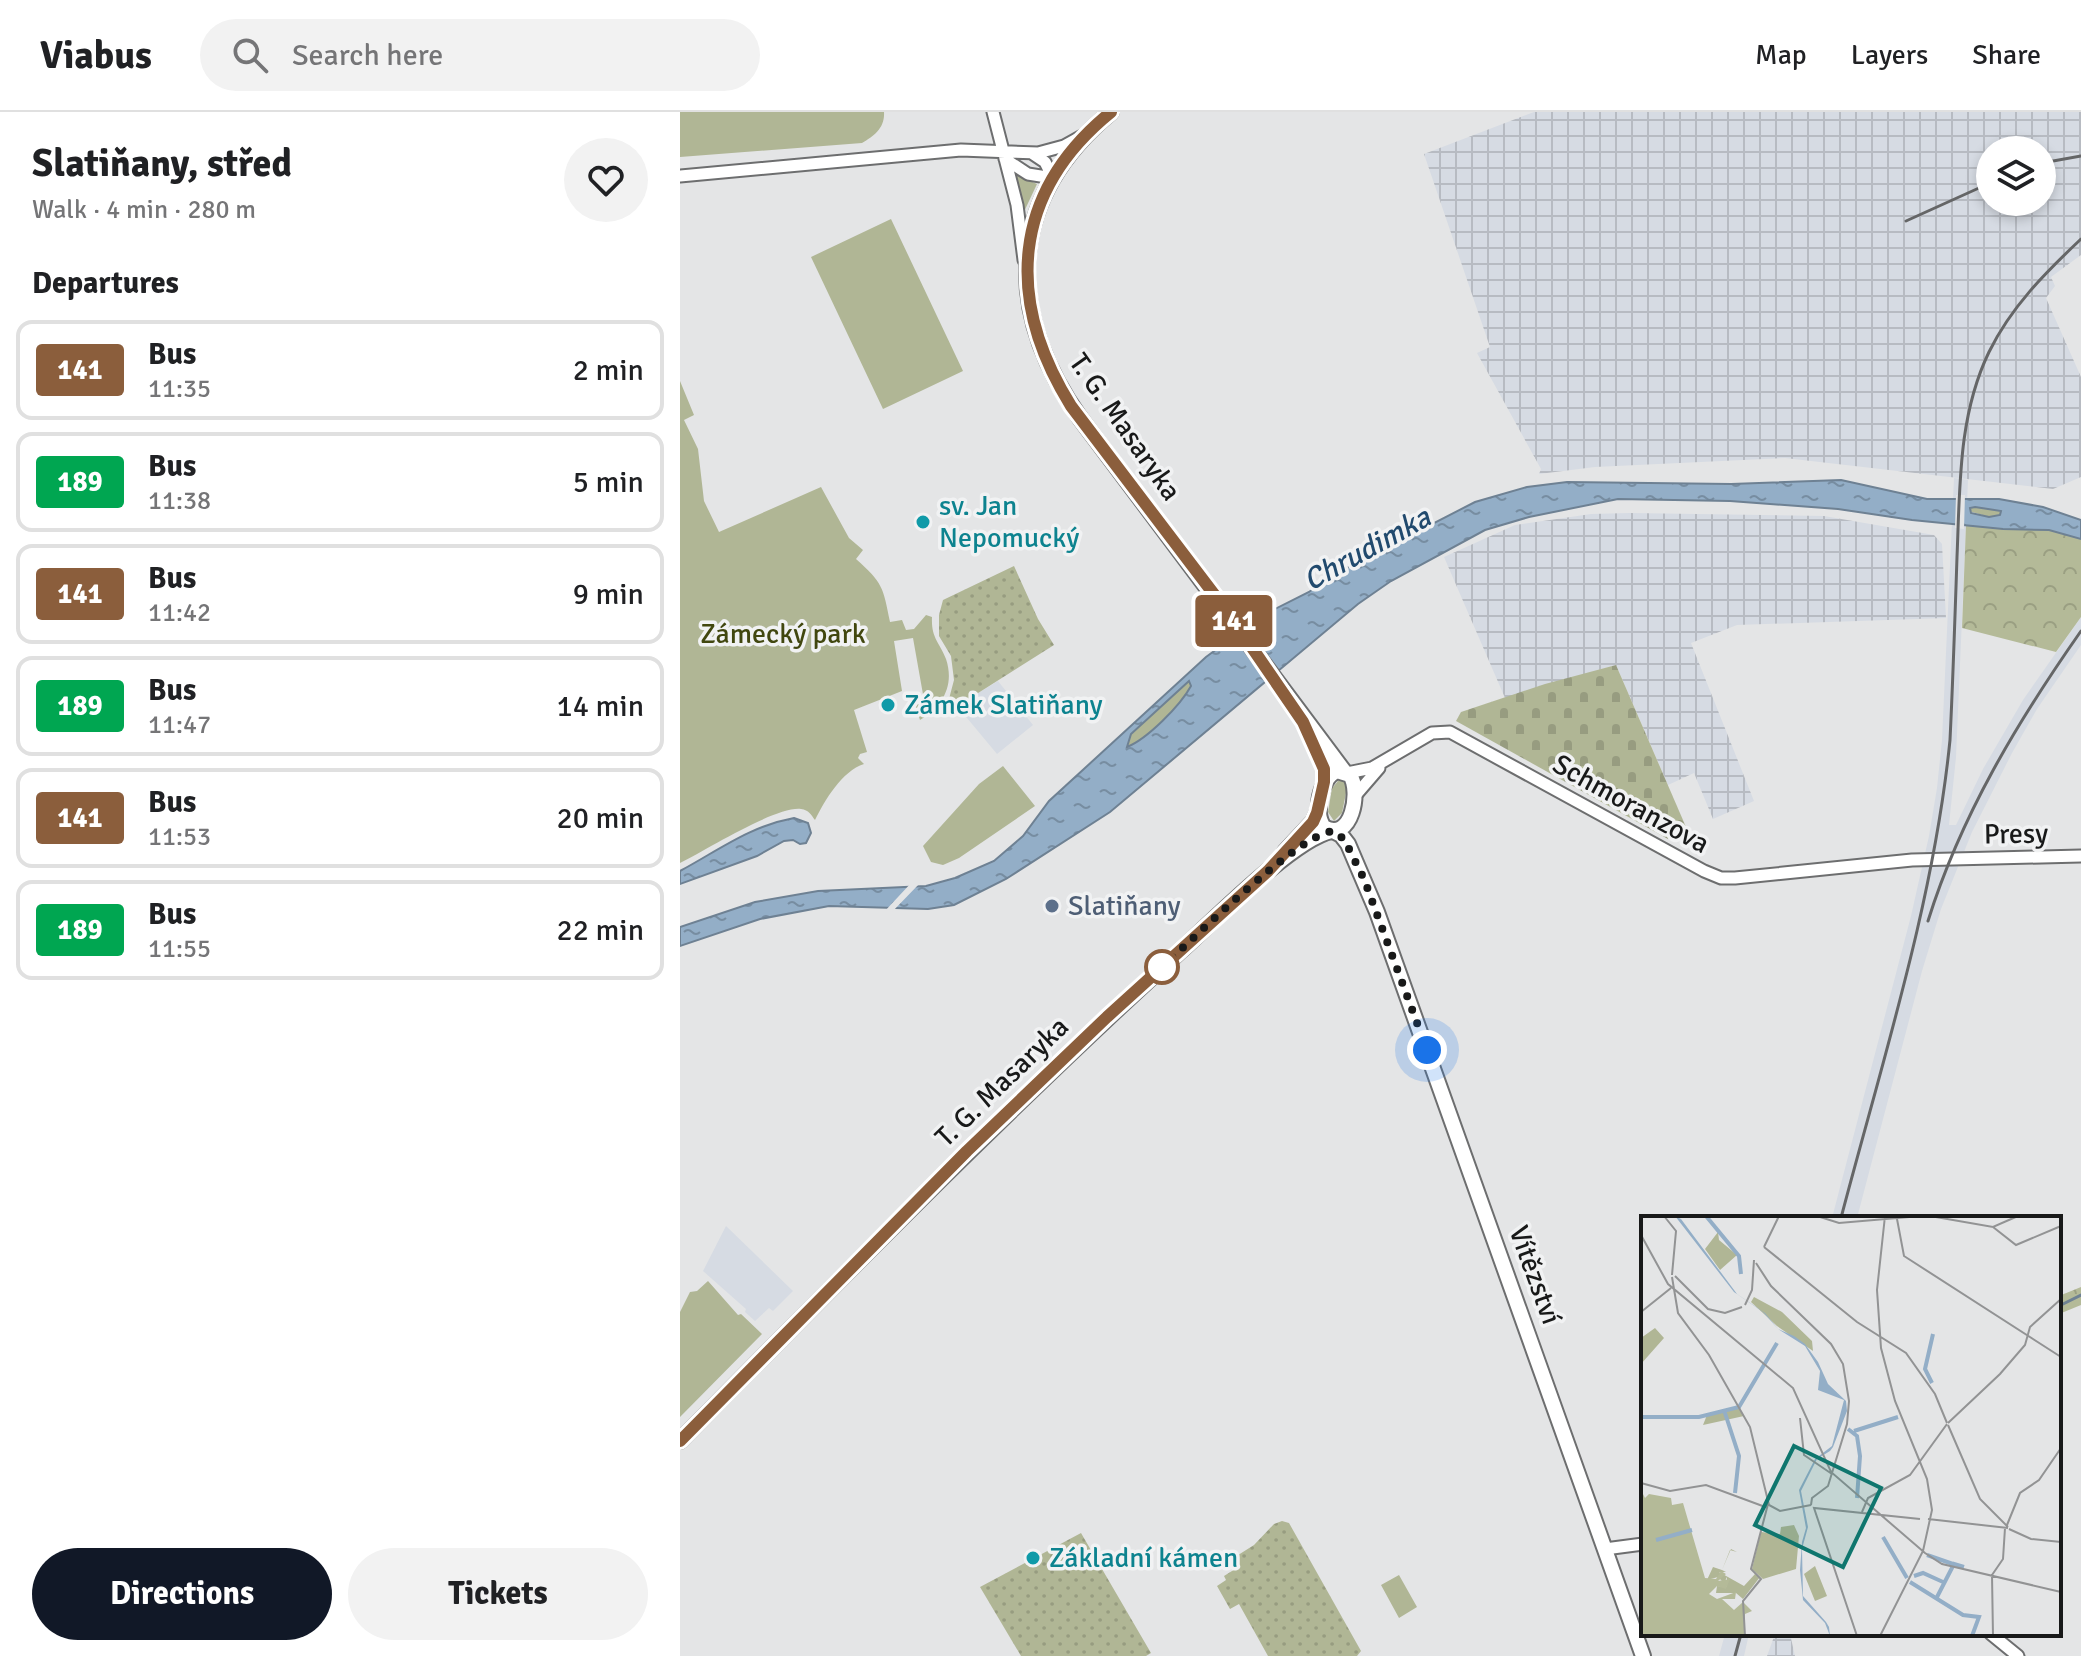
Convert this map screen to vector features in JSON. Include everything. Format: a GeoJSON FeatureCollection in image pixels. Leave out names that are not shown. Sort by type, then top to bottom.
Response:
{"type":"FeatureCollection","features":[{"type":"Feature","properties":{"kind":"main road","name":"T. G. Masaryka"},"geometry":{"type":"LineString","coordinates":[[1111,112],[1068,154],[1039,203],[1030,230],[1028,294],[1042,349],[1071,406],[1355,785],[1346,825],[1312,839],[1268,871]]}},
{"type":"Feature","properties":{"kind":"main road","name":"T. G. Masaryka"},"geometry":{"type":"LineString","coordinates":[[680,1441],[967,1151],[1107,1017],[1268,871],[1313,822],[1324,782],[1322,761],[1296,710]]}},
{"type":"Feature","properties":{"kind":"main road"},"geometry":{"type":"LineString","coordinates":[[1324,782],[1331,773],[1345,772]]}},
{"type":"Feature","properties":{"kind":"main road"},"geometry":{"type":"LineString","coordinates":[[1320,804],[1319,821],[1325,829],[1332,831]]}},
{"type":"Feature","properties":{"kind":"main road","name":"Vítězství"},"geometry":{"type":"LineString","coordinates":[[1352,805],[1354,834],[1377,912],[1643,1656]]}},
{"type":"Feature","properties":{"kind":"main road","name":"Vítězství"},"geometry":{"type":"LineString","coordinates":[[1332,831],[1341,835],[1348,844],[1377,912]]}},
{"type":"Feature","properties":{"kind":"street"},"geometry":{"type":"LineString","coordinates":[[993,112],[1018,212],[1028,294]]}},
{"type":"Feature","properties":{"kind":"street"},"geometry":{"type":"LineString","coordinates":[[680,176],[951,151],[1003,154],[1047,151],[1071,143],[1096,125]]}},
{"type":"Feature","properties":{"kind":"street"},"geometry":{"type":"LineString","coordinates":[[1029,153],[1043,159],[1053,178]]}},
{"type":"Feature","properties":{"kind":"street"},"geometry":{"type":"LineString","coordinates":[[1003,154],[1028,174],[1053,178]]}},
{"type":"Feature","properties":{"kind":"street","name":"Schmoranzova"},"geometry":{"type":"LineString","coordinates":[[1345,772],[1368,770],[1438,731],[1455,734],[1716,877],[1763,876],[1896,861],[1951,859]]}},
{"type":"Feature","properties":{"kind":"street","name":"Schmoranzova"},"geometry":{"type":"LineString","coordinates":[[1352,805],[1367,780],[1400,752]]}},
{"type":"Feature","properties":{"kind":"street","name":"Presy"},"geometry":{"type":"LineString","coordinates":[[1951,859],[2081,856]]}},
{"type":"Feature","properties":{"kind":"street"},"geometry":{"type":"LineString","coordinates":[[1605,1549],[1641,1544]]}},
{"type":"Feature","properties":{"kind":"street"},"geometry":{"type":"LineString","coordinates":[[1993,1636],[2018,1656]]}},
{"type":"Feature","properties":{"kind":"shaded area"},"geometry":{"type":"Polygon","coordinates":[[[1534,112],[2081,112],[2081,255],[2051,277],[2055,286],[2046,298],[2081,377],[2081,477],[2053,489],[1785,458],[1595,467],[1539,474],[1541,469],[1477,353],[1490,347],[1424,154],[1534,112]]]}},
{"type":"Feature","properties":{"kind":"shaded area"},"geometry":{"type":"Polygon","coordinates":[[[1954,478],[1968,480],[1956,757],[1949,825],[1956,825],[1983,769],[2023,700],[2081,617],[2081,645],[2037,709],[1972,832],[1941,909],[1922,971],[1858,1216],[1833,1216],[1911,916],[1929,836],[1942,740],[1954,478]]]}},
{"type":"Feature","properties":{"kind":"shaded area"},"geometry":{"type":"Polygon","coordinates":[[[1591,514],[1824,516],[1934,535],[1942,544],[1946,618],[1737,625],[1691,643],[1754,801],[1713,819],[1694,773],[1668,785],[1616,665],[1505,698],[1444,557],[1515,525],[1591,514]]]}},
{"type":"Feature","properties":{"kind":"shaded area"},"geometry":{"type":"Polygon","coordinates":[[[998,681],[1033,725],[997,754],[957,706],[998,681]]]}},
{"type":"Feature","properties":{"kind":"shaded area"},"geometry":{"type":"Polygon","coordinates":[[[726,1226],[793,1291],[773,1311],[769,1308],[755,1321],[745,1312],[746,1309],[703,1271],[726,1226]]]}},
{"type":"Feature","properties":{"kind":"shaded area"},"geometry":{"type":"Polygon","coordinates":[[[1724,1636],[1749,1636],[1744,1656],[1719,1656],[1724,1636]]]}},
{"type":"Feature","properties":{"kind":"shaded area"},"geometry":{"type":"Polygon","coordinates":[[[1774,1636],[1790,1636],[1795,1656],[1767,1656],[1774,1636]]]}},
{"type":"Feature","properties":{"kind":"green space"},"geometry":{"type":"Polygon","coordinates":[[[680,112],[884,112],[884,118],[881,127],[862,143],[680,157],[680,112]]]}},
{"type":"Feature","properties":{"kind":"green space"},"geometry":{"type":"Polygon","coordinates":[[[1012,173],[1037,184],[1022,216],[1012,173]]]}},
{"type":"Feature","properties":{"kind":"green space"},"geometry":{"type":"Polygon","coordinates":[[[891,219],[963,371],[883,409],[811,257],[891,219]]]}},
{"type":"Feature","properties":{"kind":"green space","name":"Zámecký park"},"geometry":{"type":"Polygon","coordinates":[[[680,381],[694,415],[684,420],[698,449],[704,501],[719,532],[821,487],[849,538],[863,550],[856,559],[880,586],[890,622],[902,620],[906,630],[914,629],[926,615],[932,617],[933,630],[946,659],[949,678],[945,695],[935,709],[920,720],[915,704],[924,700],[913,638],[894,641],[902,691],[854,710],[867,752],[858,758],[864,764],[841,780],[815,820],[801,809],[775,814],[680,863],[680,381]]]}},
{"type":"Feature","properties":{"kind":"green space"},"geometry":{"type":"Polygon","coordinates":[[[1984,506],[2001,511],[2000,515],[1989,517],[1969,511],[1970,508],[1984,506]]]}},
{"type":"Feature","properties":{"kind":"green space"},"geometry":{"type":"Polygon","coordinates":[[[1966,525],[2049,530],[2081,539],[2081,617],[2056,652],[1962,628],[1966,525]]]}},
{"type":"Feature","properties":{"kind":"green space"},"geometry":{"type":"Polygon","coordinates":[[[1014,566],[1038,619],[1054,645],[945,714],[954,680],[951,656],[939,636],[943,600],[1014,566]]]}},
{"type":"Feature","properties":{"kind":"green space"},"geometry":{"type":"Polygon","coordinates":[[[1616,665],[1686,827],[1668,839],[1456,721],[1461,712],[1545,684],[1616,665]]]}},
{"type":"Feature","properties":{"kind":"green space"},"geometry":{"type":"Polygon","coordinates":[[[1189,680],[1192,686],[1171,713],[1126,748],[1131,734],[1189,680]]]}},
{"type":"Feature","properties":{"kind":"green space"},"geometry":{"type":"Polygon","coordinates":[[[1003,766],[1035,806],[959,858],[943,865],[931,862],[923,846],[979,784],[1003,766]]]}},
{"type":"Feature","properties":{"kind":"green space"},"geometry":{"type":"Polygon","coordinates":[[[1343,780],[1347,788],[1342,813],[1334,821],[1328,812],[1332,788],[1343,780]]]}},
{"type":"Feature","properties":{"kind":"green space"},"geometry":{"type":"Polygon","coordinates":[[[708,1281],[738,1315],[741,1314],[762,1334],[680,1417],[680,1312],[690,1292],[697,1291],[708,1281]]]}},
{"type":"Feature","properties":{"kind":"green space"},"geometry":{"type":"Polygon","coordinates":[[[2081,1287],[2081,1305],[2061,1313],[2061,1295],[2081,1287]]]}},
{"type":"Feature","properties":{"kind":"green space"},"geometry":{"type":"Polygon","coordinates":[[[1282,1521],[1289,1523],[1361,1651],[1357,1656],[1268,1656],[1239,1604],[1230,1609],[1217,1586],[1226,1580],[1224,1576],[1240,1566],[1235,1557],[1254,1545],[1274,1524],[1282,1521]]]}},
{"type":"Feature","properties":{"kind":"green space"},"geometry":{"type":"Polygon","coordinates":[[[1081,1533],[1151,1653],[1146,1656],[1021,1656],[980,1587],[1081,1533]]]}},
{"type":"Feature","properties":{"kind":"green space"},"geometry":{"type":"Polygon","coordinates":[[[1399,1575],[1417,1607],[1399,1618],[1381,1585],[1399,1575]]]}},
{"type":"Feature","properties":{"kind":"water"},"geometry":{"type":"Polygon","coordinates":[[[1841,480],[1927,499],[1999,499],[2043,507],[2081,520],[2081,539],[2049,530],[2003,529],[1838,509],[1730,501],[1618,499],[1529,517],[1485,530],[1391,581],[1358,604],[1110,812],[1006,879],[954,905],[928,909],[829,906],[760,919],[680,946],[680,927],[755,902],[818,891],[926,886],[955,878],[994,861],[1023,836],[1049,801],[1206,657],[1263,615],[1309,592],[1329,577],[1475,502],[1527,487],[1567,482],[1731,484],[1841,480]],[[1970,508],[1971,513],[1989,517],[2000,515],[2001,511],[1970,508]],[[1189,681],[1131,734],[1127,747],[1144,737],[1171,712],[1191,686],[1189,681]]]}},
{"type":"Feature","properties":{"kind":"water"},"geometry":{"type":"Polygon","coordinates":[[[794,818],[808,823],[811,833],[806,843],[784,841],[757,856],[680,884],[680,871],[749,833],[794,818]]]}},
{"type":"Feature","properties":{"kind":"pier"},"geometry":{"type":"Polygon","coordinates":[[[1956,495],[1965,495],[1964,529],[1955,528],[1956,495]]]}},
{"type":"Feature","properties":{"kind":"pier"},"geometry":{"type":"Polygon","coordinates":[[[912,882],[921,882],[892,912],[884,912],[912,882]]]}},
{"type":"Feature","properties":{"kind":"waterway"},"geometry":{"type":"LineString","coordinates":[[2061,1305],[2081,1295]]}},
{"type":"Feature","properties":{"kind":"railway"},"geometry":{"type":"LineString","coordinates":[[2056,160],[2081,156]]}},
{"type":"Feature","properties":{"kind":"railway"},"geometry":{"type":"LineString","coordinates":[[1906,221],[1976,189]]}},
{"type":"Feature","properties":{"kind":"railway"},"geometry":{"type":"LineString","coordinates":[[1842,1216],[1905,981],[1932,861],[1942,800],[1950,740],[1960,478],[1971,401],[1989,352],[2018,305],[2081,239]]}},
{"type":"Feature","properties":{"kind":"railway"},"geometry":{"type":"LineString","coordinates":[[1928,921],[1941,882],[1974,806],[2035,699],[2081,631]]}},
{"type":"Feature","properties":{"kind":"railway"},"geometry":{"type":"LineString","coordinates":[[1735,1656],[1740,1636]]}},
{"type":"Feature","properties":{"kind":"bus line","name":"141"},"geometry":{"type":"LineString","coordinates":[[680,1441],[967,1151],[1107,1017],[1268,871],[1313,822],[1320,804],[1324,769],[1303,722],[1229,614],[1071,406],[1052,373],[1036,330],[1028,294],[1027,271],[1034,216],[1068,154],[1111,112]]}},
{"type":"Feature","properties":{"kind":"place","name":"sv. Jan Nepomucký"},"geometry":{"type":"Point","coordinates":[923,522]}},
{"type":"Feature","properties":{"kind":"place","name":"Zámek Slatiňany"},"geometry":{"type":"Point","coordinates":[888,705]}},
{"type":"Feature","properties":{"kind":"place","name":"Slatiňany"},"geometry":{"type":"Point","coordinates":[1052,906]}},
{"type":"Feature","properties":{"kind":"place","name":"Základní kámen"},"geometry":{"type":"Point","coordinates":[1033,1558]}},
{"type":"Feature","properties":{"kind":"route"},"geometry":{"type":"LineString","coordinates":[[1162,967],[1268,871],[1312,839],[1333,831],[1344,839],[1364,879],[1427,1050]]}},
{"type":"Feature","properties":{"kind":"water label","name":"Chrudimka"},"geometry":{"type":"Point","coordinates":[1367,549]}}]}
